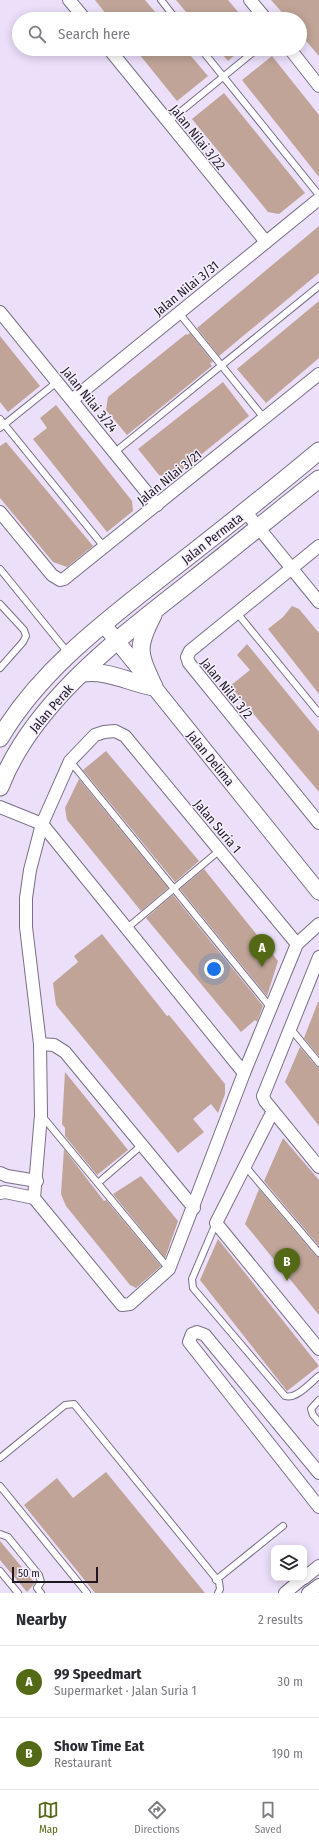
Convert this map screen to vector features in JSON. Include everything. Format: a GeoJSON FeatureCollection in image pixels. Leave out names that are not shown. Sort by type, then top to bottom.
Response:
{"type":"FeatureCollection","features":[{"type":"Feature","properties":{"kind":"main road","name":"Jalan Permata"},"geometry":{"type":"LineString","coordinates":[[104,624],[319,451]]}},
{"type":"Feature","properties":{"kind":"main road","name":"Jalan Permata"},"geometry":{"type":"LineString","coordinates":[[118,642],[156,609],[259,528],[319,478]]}},
{"type":"Feature","properties":{"kind":"main road"},"geometry":{"type":"LineString","coordinates":[[154,687],[141,660],[140,646],[143,633],[156,609]]}},
{"type":"Feature","properties":{"kind":"main road","name":"Jalan Perak"},"geometry":{"type":"LineString","coordinates":[[0,738],[37,688],[68,654],[104,624]]}},
{"type":"Feature","properties":{"kind":"main road","name":"Jalan Perak"},"geometry":{"type":"LineString","coordinates":[[0,787],[5,774],[24,740],[54,700],[118,642]]}},
{"type":"Feature","properties":{"kind":"main road"},"geometry":{"type":"LineString","coordinates":[[83,673],[108,674],[137,684],[154,687]]}},
{"type":"Feature","properties":{"kind":"street"},"geometry":{"type":"LineString","coordinates":[[69,0],[78,12]]}},
{"type":"Feature","properties":{"kind":"street"},"geometry":{"type":"LineString","coordinates":[[250,0],[260,12]]}},
{"type":"Feature","properties":{"kind":"street","name":"Jalan Nilai 3/22"},"geometry":{"type":"LineString","coordinates":[[115,56],[266,242]]}},
{"type":"Feature","properties":{"kind":"street"},"geometry":{"type":"LineString","coordinates":[[295,56],[319,86]]}},
{"type":"Feature","properties":{"kind":"street","name":"Jalan Nilai 3/31"},"geometry":{"type":"LineString","coordinates":[[72,400],[319,199]]}},
{"type":"Feature","properties":{"kind":"street","name":"Jalan Nilai 3/24"},"geometry":{"type":"LineString","coordinates":[[0,312],[157,505]]}},
{"type":"Feature","properties":{"kind":"street","name":"Jalan Nilai 3/21"},"geometry":{"type":"LineString","coordinates":[[0,512],[55,578],[64,579],[105,548],[319,374]]}},
{"type":"Feature","properties":{"kind":"street"},"geometry":{"type":"LineString","coordinates":[[245,511],[319,602]]}},
{"type":"Feature","properties":{"kind":"street","name":"Jalan Nilai 3/2"},"geometry":{"type":"LineString","coordinates":[[317,816],[187,657],[190,651],[319,546]]}},
{"type":"Feature","properties":{"kind":"street","name":"Jalan Delima"},"geometry":{"type":"LineString","coordinates":[[104,624],[319,892]]}},
{"type":"Feature","properties":{"kind":"street","name":"Jalan Suria 1"},"geometry":{"type":"LineString","coordinates":[[70,761],[95,735],[114,731],[125,736],[297,944]]}},
{"type":"Feature","properties":{"kind":"street"},"geometry":{"type":"LineString","coordinates":[[34,1198],[37,1181],[41,1115],[40,1044],[26,927],[26,898],[30,870],[42,824],[70,761]]}},
{"type":"Feature","properties":{"kind":"street"},"geometry":{"type":"LineString","coordinates":[[0,807],[42,824],[244,1073]]}},
{"type":"Feature","properties":{"kind":"street"},"geometry":{"type":"LineString","coordinates":[[0,1193],[5,1192],[34,1198],[122,1305],[130,1304],[169,1269],[194,1208],[244,1073],[272,1009],[297,944],[319,924]]}},
{"type":"Feature","properties":{"kind":"street"},"geometry":{"type":"LineString","coordinates":[[319,956],[317,971],[290,1028],[263,1096],[273,1111],[319,1167]]}},
{"type":"Feature","properties":{"kind":"street"},"geometry":{"type":"LineString","coordinates":[[40,1044],[54,1045],[65,1052],[194,1208]]}},
{"type":"Feature","properties":{"kind":"street"},"geometry":{"type":"LineString","coordinates":[[273,1111],[216,1223],[319,1349]]}},
{"type":"Feature","properties":{"kind":"street"},"geometry":{"type":"LineString","coordinates":[[0,1173],[7,1176],[37,1181]]}},
{"type":"Feature","properties":{"kind":"street"},"geometry":{"type":"LineString","coordinates":[[319,1473],[205,1335],[197,1332],[192,1334],[189,1342],[319,1507]]}},
{"type":"Feature","properties":{"kind":"street"},"geometry":{"type":"LineString","coordinates":[[307,1576],[319,1566]]}},
{"type":"Feature","properties":{"kind":"street"},"geometry":{"type":"LineString","coordinates":[[285,1593],[300,1581]]}},
{"type":"Feature","properties":{"kind":"street"},"geometry":{"type":"LineString","coordinates":[[308,1593],[319,1584]]}},
{"type":"Feature","properties":{"kind":"lane"},"geometry":{"type":"LineString","coordinates":[[161,0],[170,12]]}},
{"type":"Feature","properties":{"kind":"lane"},"geometry":{"type":"LineString","coordinates":[[206,56],[319,195]]}},
{"type":"Feature","properties":{"kind":"lane"},"geometry":{"type":"LineString","coordinates":[[168,122],[248,56]]}},
{"type":"Feature","properties":{"kind":"lane"},"geometry":{"type":"LineString","coordinates":[[114,452],[319,286]]}},
{"type":"Feature","properties":{"kind":"lane"},"geometry":{"type":"LineString","coordinates":[[179,313],[264,418]]}},
{"type":"Feature","properties":{"kind":"lane"},"geometry":{"type":"LineString","coordinates":[[2,427],[57,382]]}},
{"type":"Feature","properties":{"kind":"lane"},"geometry":{"type":"LineString","coordinates":[[0,419],[2,427],[105,548]]}},
{"type":"Feature","properties":{"kind":"lane"},"geometry":{"type":"LineString","coordinates":[[0,569],[68,654]]}},
{"type":"Feature","properties":{"kind":"lane"},"geometry":{"type":"LineString","coordinates":[[0,604],[24,630],[26,636],[23,642],[0,668]]}},
{"type":"Feature","properties":{"kind":"lane"},"geometry":{"type":"LineString","coordinates":[[237,613],[319,713]]}},
{"type":"Feature","properties":{"kind":"lane"},"geometry":{"type":"LineString","coordinates":[[70,761],[175,888],[272,1009]]}},
{"type":"Feature","properties":{"kind":"lane"},"geometry":{"type":"LineString","coordinates":[[126,929],[220,850]]}},
{"type":"Feature","properties":{"kind":"lane"},"geometry":{"type":"LineString","coordinates":[[290,1028],[319,1063]]}},
{"type":"Feature","properties":{"kind":"lane"},"geometry":{"type":"LineString","coordinates":[[41,1115],[169,1269]]}},
{"type":"Feature","properties":{"kind":"lane"},"geometry":{"type":"LineString","coordinates":[[98,1183],[142,1145]]}},
{"type":"Feature","properties":{"kind":"lane"},"geometry":{"type":"LineString","coordinates":[[245,1166],[319,1253]]}},
{"type":"Feature","properties":{"kind":"lane"},"geometry":{"type":"LineString","coordinates":[[216,1223],[192,1279],[193,1288],[285,1396],[294,1396],[319,1376]]}},
{"type":"Feature","properties":{"kind":"lane"},"geometry":{"type":"LineString","coordinates":[[319,1400],[312,1409],[313,1415],[319,1422]]}},
{"type":"Feature","properties":{"kind":"lane"},"geometry":{"type":"LineString","coordinates":[[0,1458],[65,1405],[74,1404],[220,1585],[218,1593]]}},
{"type":"Feature","properties":{"kind":"lane"},"geometry":{"type":"LineString","coordinates":[[0,1486],[87,1593]]}},
{"type":"Feature","properties":{"kind":"lane"},"geometry":{"type":"LineString","coordinates":[[216,1580],[283,1526]]}},
{"type":"Feature","properties":{"kind":"lane"},"geometry":{"type":"LineString","coordinates":[[0,1534],[8,1537],[39,1575],[41,1582],[39,1591],[31,1593]]}},
{"type":"Feature","properties":{"kind":"lane"},"geometry":{"type":"LineString","coordinates":[[0,1571],[18,1593]]}},
{"type":"Feature","properties":{"kind":"building"},"geometry":{"type":"Polygon","coordinates":[[[95,0],[145,0],[155,12],[104,12],[95,0]]]}},
{"type":"Feature","properties":{"kind":"building"},"geometry":{"type":"Polygon","coordinates":[[[176,0],[228,0],[238,12],[186,12],[176,0]]]}},
{"type":"Feature","properties":{"kind":"building"},"geometry":{"type":"Polygon","coordinates":[[[271,0],[319,0],[319,56],[307,42],[307,12],[282,12],[271,0]]]}},
{"type":"Feature","properties":{"kind":"building"},"geometry":{"type":"Polygon","coordinates":[[[141,56],[191,56],[208,76],[177,101],[141,56]]]}},
{"type":"Feature","properties":{"kind":"building"},"geometry":{"type":"Polygon","coordinates":[[[224,56],[234,56],[228,61],[224,56]]]}},
{"type":"Feature","properties":{"kind":"building"},"geometry":{"type":"Polygon","coordinates":[[[272,56],[319,115],[319,177],[242,80],[272,56]]]}},
{"type":"Feature","properties":{"kind":"building"},"geometry":{"type":"Polygon","coordinates":[[[224,93],[305,193],[279,214],[268,212],[192,119],[224,93]]]}},
{"type":"Feature","properties":{"kind":"building"},"geometry":{"type":"Polygon","coordinates":[[[319,226],[319,273],[219,356],[197,328],[319,226]]]}},
{"type":"Feature","properties":{"kind":"building"},"geometry":{"type":"Polygon","coordinates":[[[319,301],[319,358],[266,403],[237,369],[319,301]]]}},
{"type":"Feature","properties":{"kind":"building"},"geometry":{"type":"Polygon","coordinates":[[[190,333],[213,362],[210,363],[212,366],[127,435],[106,410],[108,397],[186,334],[187,335],[190,333]]]}},
{"type":"Feature","properties":{"kind":"building"},"geometry":{"type":"Polygon","coordinates":[[[0,336],[40,386],[8,412],[0,402],[0,336]]]}},
{"type":"Feature","properties":{"kind":"building"},"geometry":{"type":"Polygon","coordinates":[[[223,382],[249,416],[172,478],[159,475],[138,449],[223,382]]]}},
{"type":"Feature","properties":{"kind":"building"},"geometry":{"type":"Polygon","coordinates":[[[56,405],[132,501],[133,511],[107,532],[33,439],[47,428],[40,418],[56,405]]]}},
{"type":"Feature","properties":{"kind":"building"},"geometry":{"type":"Polygon","coordinates":[[[6,442],[93,546],[67,567],[53,562],[0,498],[0,446],[6,442]]]}},
{"type":"Feature","properties":{"kind":"building"},"geometry":{"type":"Polygon","coordinates":[[[292,606],[299,609],[319,633],[319,694],[268,629],[283,617],[292,606]]]}},
{"type":"Feature","properties":{"kind":"building"},"geometry":{"type":"Polygon","coordinates":[[[247,644],[319,732],[319,792],[230,686],[250,670],[237,655],[247,644]]]}},
{"type":"Feature","properties":{"kind":"building"},"geometry":{"type":"Polygon","coordinates":[[[106,751],[199,861],[175,882],[83,770],[106,751]]]}},
{"type":"Feature","properties":{"kind":"building"},"geometry":{"type":"Polygon","coordinates":[[[79,779],[168,888],[141,911],[67,820],[65,808],[79,779]]]}},
{"type":"Feature","properties":{"kind":"building"},"geometry":{"type":"Polygon","coordinates":[[[204,869],[278,961],[267,996],[180,889],[204,869]]]}},
{"type":"Feature","properties":{"kind":"building"},"geometry":{"type":"Polygon","coordinates":[[[173,895],[263,1006],[257,1022],[255,1020],[241,1032],[146,918],[173,895]]]}},
{"type":"Feature","properties":{"kind":"building"},"geometry":{"type":"Polygon","coordinates":[[[102,934],[167,1016],[169,1015],[225,1084],[225,1094],[218,1113],[211,1104],[193,1119],[204,1132],[178,1153],[56,1005],[53,983],[78,962],[74,956],[102,934]]]}},
{"type":"Feature","properties":{"kind":"building"},"geometry":{"type":"Polygon","coordinates":[[[319,1002],[319,1056],[304,1038],[319,1002]]]}},
{"type":"Feature","properties":{"kind":"building"},"geometry":{"type":"Polygon","coordinates":[[[300,1047],[316,1066],[319,1067],[319,1126],[285,1082],[300,1047]]]}},
{"type":"Feature","properties":{"kind":"building"},"geometry":{"type":"Polygon","coordinates":[[[65,1072],[128,1150],[97,1175],[65,1136],[65,1128],[62,1124],[65,1072]]]}},
{"type":"Feature","properties":{"kind":"building"},"geometry":{"type":"Polygon","coordinates":[[[283,1138],[319,1180],[319,1246],[264,1181],[283,1138]]]}},
{"type":"Feature","properties":{"kind":"building"},"geometry":{"type":"Polygon","coordinates":[[[64,1149],[104,1201],[106,1200],[161,1266],[136,1288],[130,1285],[66,1206],[61,1194],[64,1149]]]}},
{"type":"Feature","properties":{"kind":"building"},"geometry":{"type":"Polygon","coordinates":[[[141,1176],[178,1221],[165,1258],[113,1194],[141,1176]]]}},
{"type":"Feature","properties":{"kind":"building"},"geometry":{"type":"Polygon","coordinates":[[[259,1189],[316,1256],[319,1257],[319,1315],[245,1224],[259,1189]]]}},
{"type":"Feature","properties":{"kind":"building"},"geometry":{"type":"Polygon","coordinates":[[[218,1239],[319,1366],[287,1391],[200,1280],[218,1239]]]}},
{"type":"Feature","properties":{"kind":"building"},"geometry":{"type":"Polygon","coordinates":[[[106,1472],[205,1593],[95,1593],[24,1505],[57,1478],[73,1498],[106,1472]]]}},
{"type":"Feature","properties":{"kind":"building"},"geometry":{"type":"Polygon","coordinates":[[[0,1541],[35,1583],[27,1592],[0,1560],[0,1541]]]}},
{"type":"Feature","properties":{"kind":"place","name":"99 Speedmart"},"geometry":{"type":"Point","coordinates":[262,967]}},
{"type":"Feature","properties":{"kind":"place","name":"Show Time Eat"},"geometry":{"type":"Point","coordinates":[287,1281]}}]}
